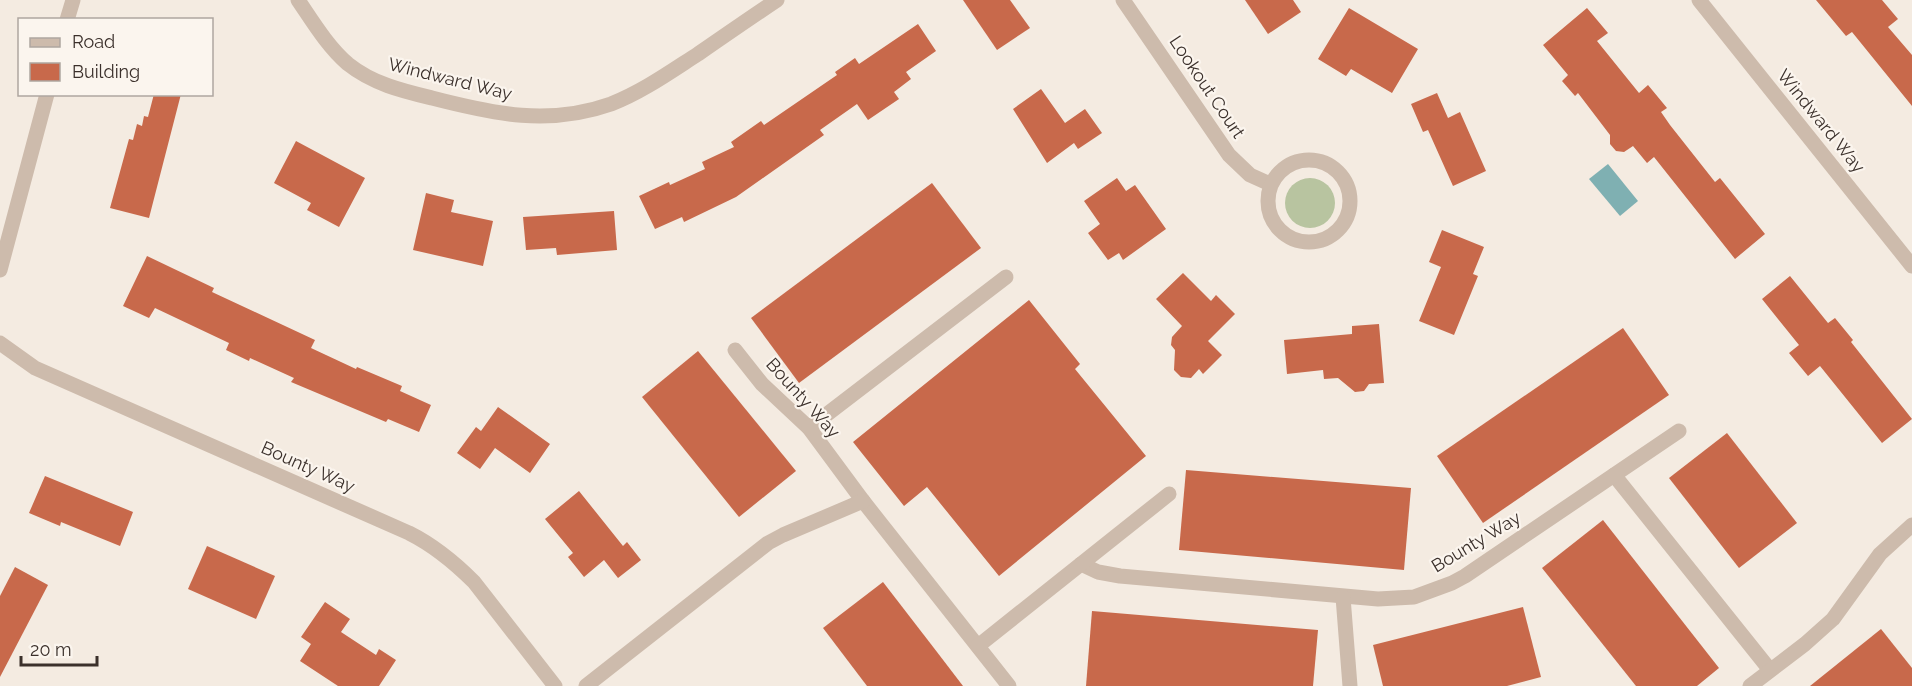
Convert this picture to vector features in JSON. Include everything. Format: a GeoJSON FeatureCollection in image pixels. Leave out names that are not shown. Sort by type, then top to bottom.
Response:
{"type":"FeatureCollection","features":[{"type":"Feature","properties":{"kind":"street"},"geometry":{"type":"LineString","coordinates":[[68,18],[74,0]]}},
{"type":"Feature","properties":{"kind":"street","name":"Windward Way"},"geometry":{"type":"LineString","coordinates":[[298,0],[332,48],[348,64],[378,82],[474,108],[503,114],[538,116],[590,110],[633,94],[664,76],[777,0]]}},
{"type":"Feature","properties":{"kind":"street","name":"Lookout Court"},"geometry":{"type":"LineString","coordinates":[[1123,0],[1229,155],[1250,175],[1270,184]]}},
{"type":"Feature","properties":{"kind":"street","name":"Windward Way"},"geometry":{"type":"LineString","coordinates":[[1700,0],[1912,266]]}},
{"type":"Feature","properties":{"kind":"street"},"geometry":{"type":"LineString","coordinates":[[0,270],[46,96]]}},
{"type":"Feature","properties":{"kind":"street"},"geometry":{"type":"LineString","coordinates":[[1303,160],[1317,160],[1330,165],[1341,174],[1347,185],[1350,209],[1346,220],[1330,237],[1320,241],[1302,242],[1289,238],[1272,222],[1268,212],[1267,198],[1270,184],[1278,172],[1290,164],[1303,160]]}},
{"type":"Feature","properties":{"kind":"street"},"geometry":{"type":"LineString","coordinates":[[809,428],[1006,277]]}},
{"type":"Feature","properties":{"kind":"street","name":"Bounty Way"},"geometry":{"type":"LineString","coordinates":[[0,343],[35,368],[427,543],[460,568],[474,582],[555,686]]}},
{"type":"Feature","properties":{"kind":"street","name":"Bounty Way"},"geometry":{"type":"LineString","coordinates":[[735,350],[762,384],[809,428],[863,501],[1009,686]]}},
{"type":"Feature","properties":{"kind":"street","name":"Bounty Way"},"geometry":{"type":"LineString","coordinates":[[1081,564],[1098,572],[1120,576],[1343,597],[1414,597],[1452,584],[1679,431]]}},
{"type":"Feature","properties":{"kind":"street"},"geometry":{"type":"LineString","coordinates":[[1614,475],[1770,670]]}},
{"type":"Feature","properties":{"kind":"street"},"geometry":{"type":"LineString","coordinates":[[978,646],[1169,494]]}},
{"type":"Feature","properties":{"kind":"street"},"geometry":{"type":"LineString","coordinates":[[586,686],[768,543],[863,501]]}},
{"type":"Feature","properties":{"kind":"street"},"geometry":{"type":"LineString","coordinates":[[1750,686],[1810,640],[1833,619],[1880,554],[1912,525]]}},
{"type":"Feature","properties":{"kind":"street"},"geometry":{"type":"LineString","coordinates":[[1343,597],[1350,686]]}},
{"type":"Feature","properties":{"kind":"green space"},"geometry":{"type":"Polygon","coordinates":[[[1310,178],[1324,182],[1331,189],[1335,203],[1331,217],[1324,224],[1310,228],[1296,224],[1289,217],[1285,203],[1289,189],[1296,182],[1310,178]]]}},
{"type":"Feature","properties":{"kind":"water"},"geometry":{"type":"Polygon","coordinates":[[[1608,164],[1638,201],[1620,216],[1589,179],[1608,164]]]}},
{"type":"Feature","properties":{"kind":"building"},"geometry":{"type":"Polygon","coordinates":[[[963,0],[1010,0],[1030,28],[997,50],[963,0]]]}},
{"type":"Feature","properties":{"kind":"building"},"geometry":{"type":"Polygon","coordinates":[[[1245,0],[1293,0],[1301,12],[1268,34],[1245,0]]]}},
{"type":"Feature","properties":{"kind":"building"},"geometry":{"type":"Polygon","coordinates":[[[1816,0],[1882,0],[1898,19],[1888,27],[1912,55],[1912,106],[1852,32],[1846,36],[1816,0]]]}},
{"type":"Feature","properties":{"kind":"building"},"geometry":{"type":"Polygon","coordinates":[[[1349,8],[1418,49],[1392,93],[1351,69],[1346,76],[1318,59],[1349,8]]]}},
{"type":"Feature","properties":{"kind":"building"},"geometry":{"type":"Polygon","coordinates":[[[1587,8],[1608,33],[1597,41],[1639,93],[1648,85],[1667,108],[1661,112],[1670,125],[1715,182],[1720,178],[1765,234],[1735,259],[1654,157],[1647,163],[1633,146],[1624,152],[1616,151],[1610,144],[1610,135],[1578,93],[1575,96],[1562,81],[1568,75],[1543,45],[1587,8]]]}},
{"type":"Feature","properties":{"kind":"building"},"geometry":{"type":"Polygon","coordinates":[[[918,24],[936,51],[906,72],[911,79],[894,92],[899,99],[868,120],[857,104],[820,130],[824,135],[736,197],[684,222],[682,217],[655,229],[639,196],[705,169],[702,162],[734,147],[731,142],[761,121],[764,125],[837,75],[835,72],[855,58],[859,64],[918,24]]]}},
{"type":"Feature","properties":{"kind":"building"},"geometry":{"type":"Polygon","coordinates":[[[1041,89],[1065,123],[1085,109],[1102,133],[1078,149],[1074,143],[1047,163],[1013,109],[1041,89]]]}},
{"type":"Feature","properties":{"kind":"building"},"geometry":{"type":"Polygon","coordinates":[[[1437,93],[1448,118],[1460,112],[1486,171],[1453,186],[1428,130],[1423,132],[1411,104],[1437,93]]]}},
{"type":"Feature","properties":{"kind":"building"},"geometry":{"type":"Polygon","coordinates":[[[153,96],[180,96],[149,218],[110,208],[129,139],[133,140],[137,124],[142,126],[144,116],[148,117],[153,96]]]}},
{"type":"Feature","properties":{"kind":"building"},"geometry":{"type":"Polygon","coordinates":[[[296,141],[365,178],[339,227],[307,210],[311,203],[274,183],[296,141]]]}},
{"type":"Feature","properties":{"kind":"building"},"geometry":{"type":"Polygon","coordinates":[[[1117,178],[1126,191],[1135,185],[1166,229],[1123,260],[1119,253],[1108,260],[1088,233],[1100,224],[1084,201],[1117,178]]]}},
{"type":"Feature","properties":{"kind":"building"},"geometry":{"type":"Polygon","coordinates":[[[932,183],[981,248],[799,383],[751,318],[932,183]]]}},
{"type":"Feature","properties":{"kind":"building"},"geometry":{"type":"Polygon","coordinates":[[[426,193],[454,200],[451,212],[493,221],[483,266],[413,250],[426,193]]]}},
{"type":"Feature","properties":{"kind":"building"},"geometry":{"type":"Polygon","coordinates":[[[614,211],[617,250],[557,255],[556,248],[526,250],[523,217],[614,211]]]}},
{"type":"Feature","properties":{"kind":"building"},"geometry":{"type":"Polygon","coordinates":[[[1442,230],[1484,247],[1473,274],[1478,276],[1454,335],[1419,321],[1441,267],[1429,262],[1442,230]]]}},
{"type":"Feature","properties":{"kind":"building"},"geometry":{"type":"Polygon","coordinates":[[[147,256],[214,288],[212,292],[315,340],[311,348],[356,369],[357,367],[402,386],[400,391],[431,405],[419,432],[388,419],[386,422],[291,382],[294,378],[226,350],[229,343],[155,308],[149,318],[123,306],[147,256]]]}},
{"type":"Feature","properties":{"kind":"building"},"geometry":{"type":"Polygon","coordinates":[[[1183,273],[1211,301],[1216,295],[1235,314],[1208,341],[1222,355],[1203,374],[1199,369],[1191,378],[1181,377],[1174,370],[1175,350],[1171,345],[1172,337],[1182,326],[1156,299],[1183,273]]]}},
{"type":"Feature","properties":{"kind":"building"},"geometry":{"type":"Polygon","coordinates":[[[1790,276],[1828,323],[1835,318],[1853,340],[1851,342],[1912,419],[1882,443],[1820,366],[1808,376],[1789,353],[1799,345],[1762,299],[1790,276]]]}},
{"type":"Feature","properties":{"kind":"building"},"geometry":{"type":"Polygon","coordinates":[[[1029,300],[1080,364],[1075,369],[1146,456],[999,576],[927,487],[904,506],[853,442],[1029,300]]]}},
{"type":"Feature","properties":{"kind":"building"},"geometry":{"type":"Polygon","coordinates":[[[1379,324],[1384,383],[1369,384],[1364,391],[1355,392],[1338,378],[1324,379],[1323,370],[1287,374],[1284,340],[1352,334],[1352,326],[1379,324]]]}},
{"type":"Feature","properties":{"kind":"building"},"geometry":{"type":"Polygon","coordinates":[[[1623,328],[1669,395],[1483,523],[1437,456],[1623,328]]]}},
{"type":"Feature","properties":{"kind":"building"},"geometry":{"type":"Polygon","coordinates":[[[698,351],[796,471],[739,517],[642,397],[698,351]]]}},
{"type":"Feature","properties":{"kind":"building"},"geometry":{"type":"Polygon","coordinates":[[[498,407],[550,444],[530,473],[495,448],[480,469],[457,453],[476,427],[481,431],[498,407]]]}},
{"type":"Feature","properties":{"kind":"building"},"geometry":{"type":"Polygon","coordinates":[[[1727,433],[1797,523],[1739,568],[1669,478],[1727,433]]]}},
{"type":"Feature","properties":{"kind":"building"},"geometry":{"type":"Polygon","coordinates":[[[1186,470],[1411,488],[1404,570],[1179,550],[1186,470]]]}},
{"type":"Feature","properties":{"kind":"building"},"geometry":{"type":"Polygon","coordinates":[[[45,476],[133,512],[120,546],[61,522],[60,526],[29,513],[45,476]]]}},
{"type":"Feature","properties":{"kind":"building"},"geometry":{"type":"Polygon","coordinates":[[[579,491],[623,546],[627,542],[641,560],[618,578],[604,560],[584,577],[568,557],[573,553],[545,519],[579,491]]]}},
{"type":"Feature","properties":{"kind":"building"},"geometry":{"type":"Polygon","coordinates":[[[1603,520],[1719,668],[1697,686],[1636,686],[1542,568],[1603,520]]]}},
{"type":"Feature","properties":{"kind":"building"},"geometry":{"type":"Polygon","coordinates":[[[207,546],[275,576],[256,619],[188,589],[207,546]]]}},
{"type":"Feature","properties":{"kind":"building"},"geometry":{"type":"Polygon","coordinates":[[[15,567],[48,585],[0,677],[0,596],[15,567]]]}},
{"type":"Feature","properties":{"kind":"building"},"geometry":{"type":"Polygon","coordinates":[[[883,582],[963,686],[867,686],[823,628],[883,582]]]}},
{"type":"Feature","properties":{"kind":"building"},"geometry":{"type":"Polygon","coordinates":[[[325,602],[350,619],[341,632],[376,655],[379,649],[396,660],[379,686],[338,686],[300,661],[311,644],[301,637],[325,602]]]}},
{"type":"Feature","properties":{"kind":"building"},"geometry":{"type":"Polygon","coordinates":[[[1523,607],[1541,677],[1507,686],[1383,686],[1373,645],[1523,607]]]}},
{"type":"Feature","properties":{"kind":"building"},"geometry":{"type":"Polygon","coordinates":[[[1092,611],[1318,630],[1313,686],[1086,686],[1092,611]]]}},
{"type":"Feature","properties":{"kind":"building"},"geometry":{"type":"Polygon","coordinates":[[[1881,629],[1912,668],[1912,686],[1810,686],[1881,629]]]}}]}
